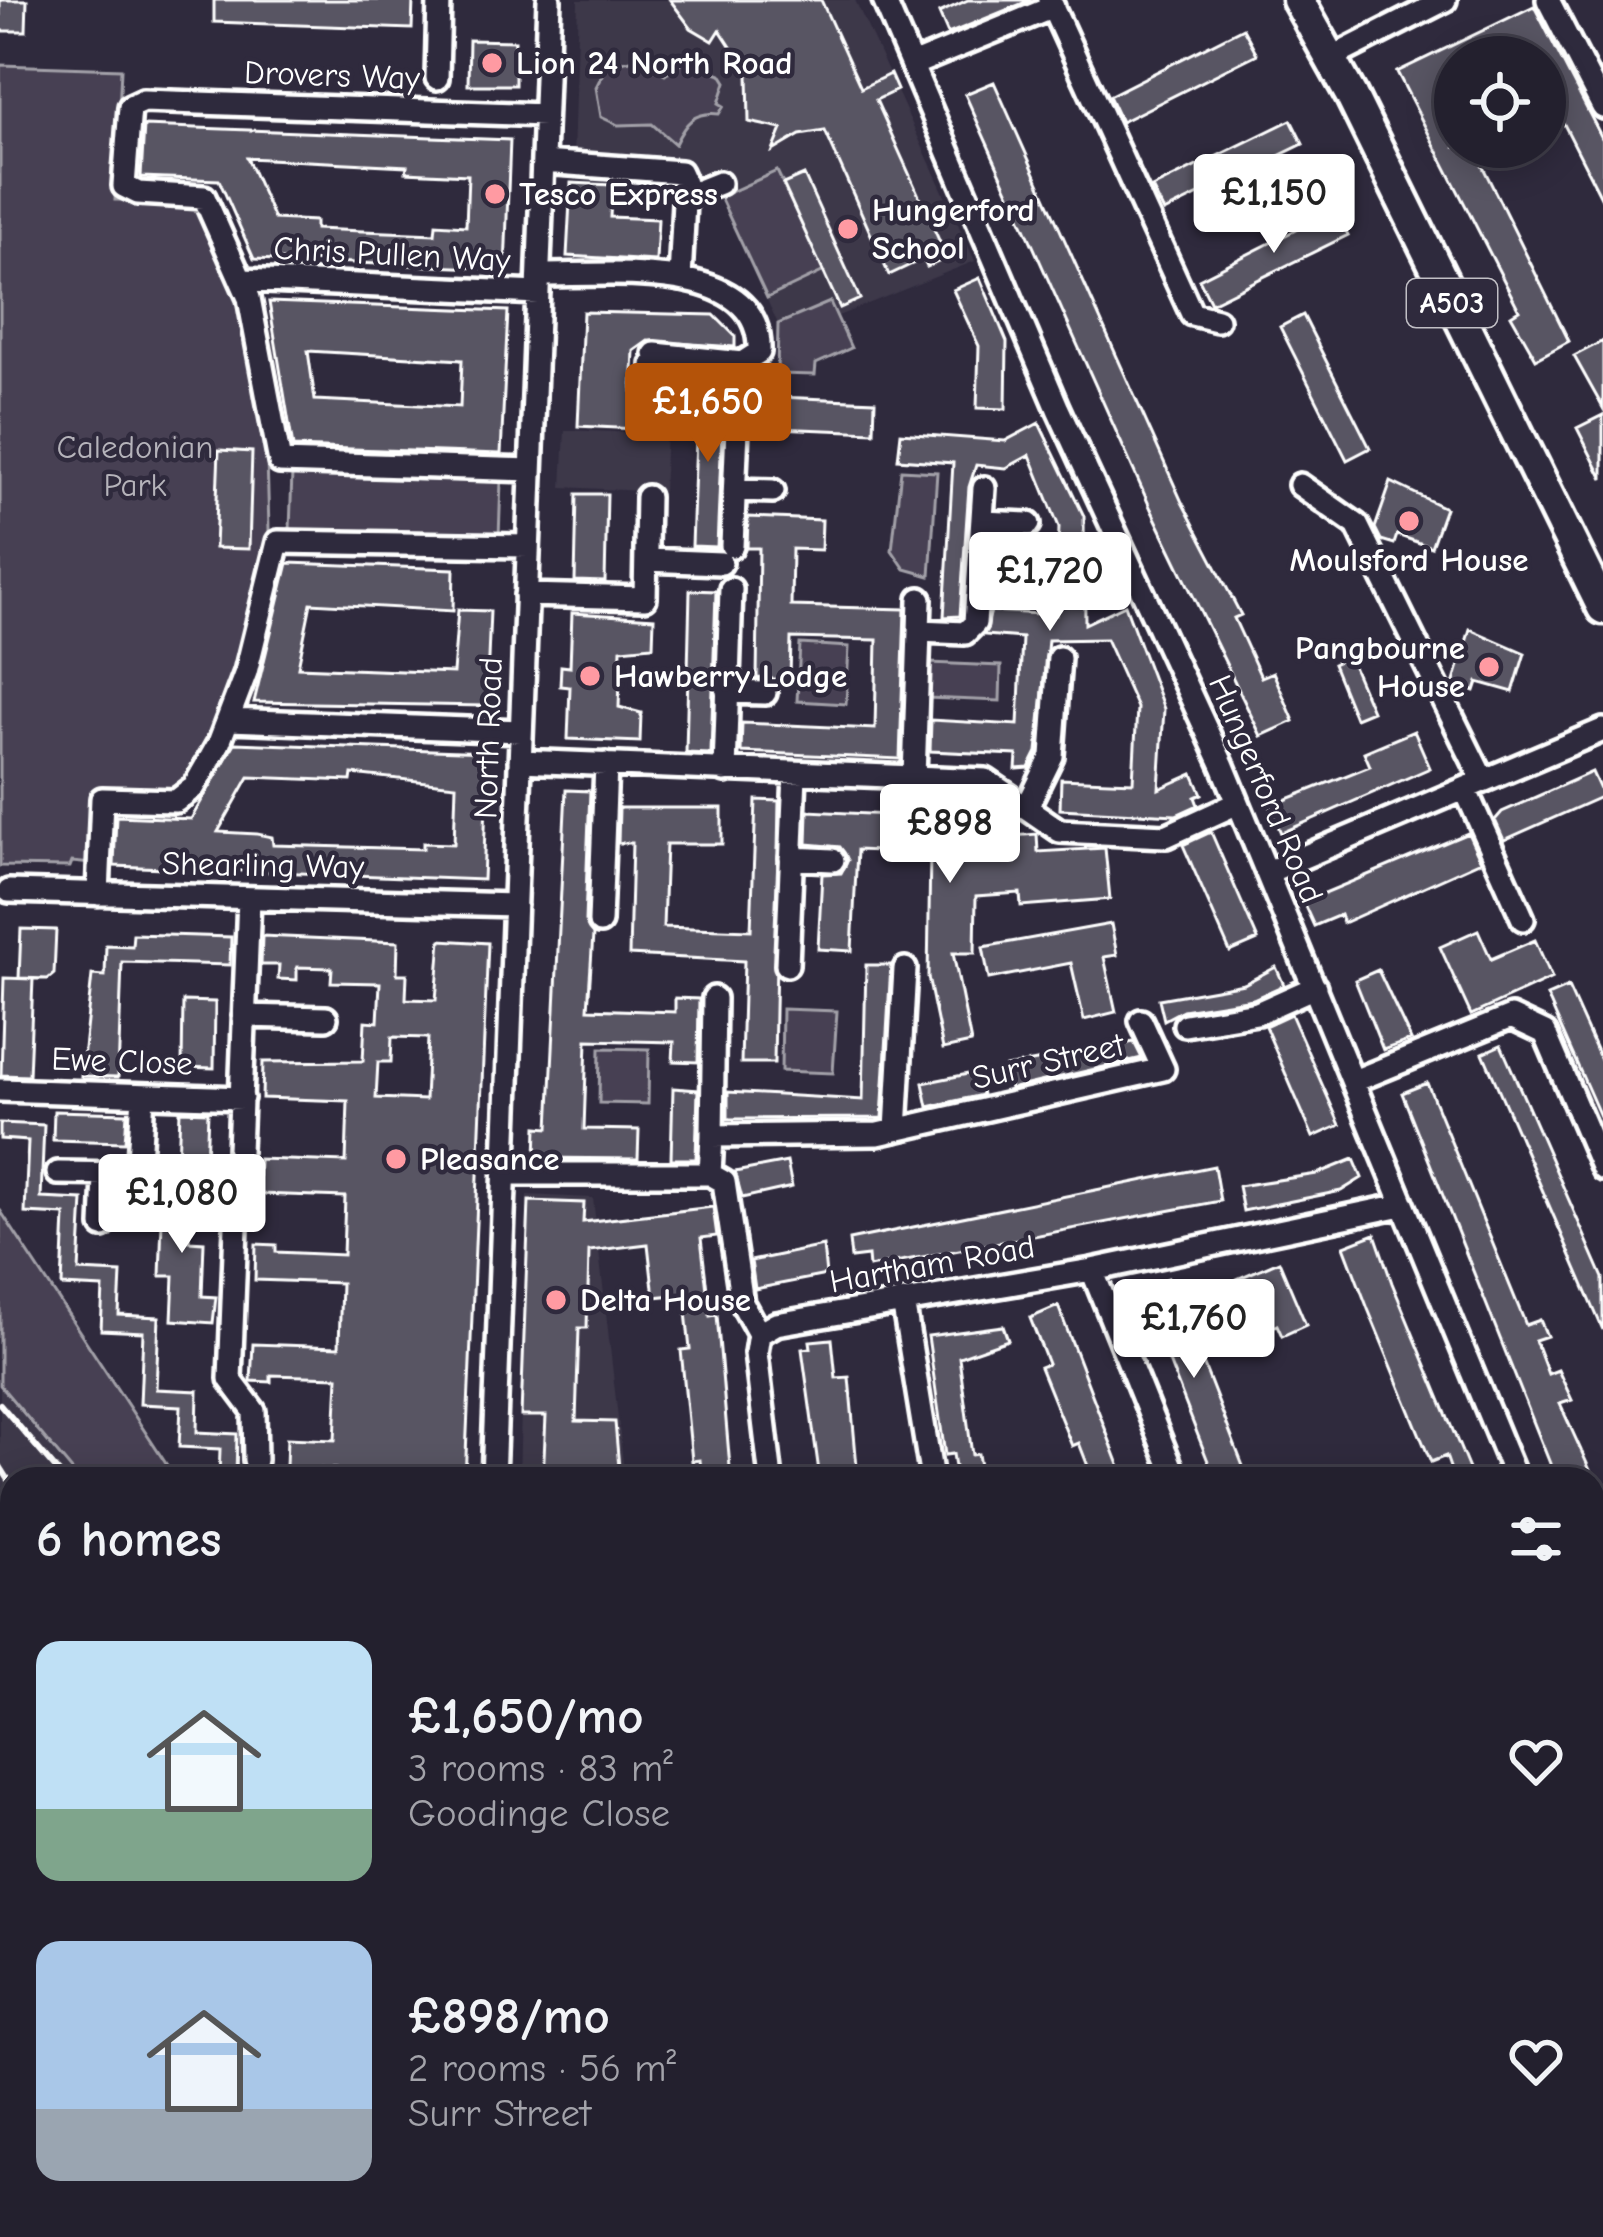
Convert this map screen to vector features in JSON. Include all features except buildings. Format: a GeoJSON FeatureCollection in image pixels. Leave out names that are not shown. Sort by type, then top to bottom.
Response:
{"type":"FeatureCollection","features":[{"type":"Feature","properties":{"kind":"highway","name":"A503"},"geometry":{"type":"LineString","coordinates":[[1298,0],[1603,608]]}},
{"type":"Feature","properties":{"kind":"street"},"geometry":{"type":"LineString","coordinates":[[436,78],[440,0]]}},
{"type":"Feature","properties":{"kind":"street","name":"North Road"},"geometry":{"type":"LineString","coordinates":[[493,1467],[549,0]]}},
{"type":"Feature","properties":{"kind":"street","name":"Hungerford Road"},"geometry":{"type":"LineString","coordinates":[[884,0],[1058,409],[1268,872],[1511,1467]]}},
{"type":"Feature","properties":{"kind":"street"},"geometry":{"type":"LineString","coordinates":[[1330,58],[1445,0]]}},
{"type":"Feature","properties":{"kind":"street"},"geometry":{"type":"LineString","coordinates":[[1548,0],[1603,107]]}},
{"type":"Feature","properties":{"kind":"street"},"geometry":{"type":"LineString","coordinates":[[912,65],[1051,4],[1192,314],[1217,320]]}},
{"type":"Feature","properties":{"kind":"street","name":"Drovers Way"},"geometry":{"type":"LineString","coordinates":[[243,280],[204,197],[134,193],[124,186],[126,116],[133,103],[544,115]]}},
{"type":"Feature","properties":{"kind":"street"},"geometry":{"type":"LineString","coordinates":[[543,162],[668,167],[684,177],[680,279],[720,289],[752,316],[759,352],[742,363],[654,359]]}},
{"type":"Feature","properties":{"kind":"street"},"geometry":{"type":"LineString","coordinates":[[684,197],[719,183]]}},
{"type":"Feature","properties":{"kind":"street","name":"Chris Pullen Way"},"geometry":{"type":"LineString","coordinates":[[243,280],[538,284],[680,279]]}},
{"type":"Feature","properties":{"kind":"street"},"geometry":{"type":"LineString","coordinates":[[243,280],[280,462],[531,470]]}},
{"type":"Feature","properties":{"kind":"street"},"geometry":{"type":"LineString","coordinates":[[646,560],[726,554],[735,490],[742,363]]}},
{"type":"Feature","properties":{"kind":"street"},"geometry":{"type":"LineString","coordinates":[[1300,485],[1357,525],[1474,785],[1522,919]]}},
{"type":"Feature","properties":{"kind":"street"},"geometry":{"type":"LineString","coordinates":[[920,631],[965,633],[975,623],[984,488]]}},
{"type":"Feature","properties":{"kind":"street"},"geometry":{"type":"LineString","coordinates":[[735,490],[773,491]]}},
{"type":"Feature","properties":{"kind":"street"},"geometry":{"type":"LineString","coordinates":[[526,595],[645,598],[647,497]]}},
{"type":"Feature","properties":{"kind":"street"},"geometry":{"type":"LineString","coordinates":[[982,522],[1029,524]]}},
{"type":"Feature","properties":{"kind":"street"},"geometry":{"type":"LineString","coordinates":[[98,894],[101,799],[182,800],[229,720],[256,639],[270,557],[278,542],[528,546]]}},
{"type":"Feature","properties":{"kind":"street"},"geometry":{"type":"LineString","coordinates":[[725,771],[731,590]]}},
{"type":"Feature","properties":{"kind":"street"},"geometry":{"type":"LineString","coordinates":[[914,777],[920,599]]}},
{"type":"Feature","properties":{"kind":"street"},"geometry":{"type":"LineString","coordinates":[[1027,807],[1052,755],[1059,658]]}},
{"type":"Feature","properties":{"kind":"street"},"geometry":{"type":"LineString","coordinates":[[727,692],[765,693]]}},
{"type":"Feature","properties":{"kind":"street"},"geometry":{"type":"LineString","coordinates":[[229,720],[521,731]]}},
{"type":"Feature","properties":{"kind":"street"},"geometry":{"type":"LineString","coordinates":[[1268,872],[1603,730]]}},
{"type":"Feature","properties":{"kind":"street"},"geometry":{"type":"LineString","coordinates":[[520,761],[986,779],[1060,830],[1166,836],[1238,802]]}},
{"type":"Feature","properties":{"kind":"street"},"geometry":{"type":"LineString","coordinates":[[600,922],[606,764]]}},
{"type":"Feature","properties":{"kind":"street"},"geometry":{"type":"LineString","coordinates":[[787,965],[795,774]]}},
{"type":"Feature","properties":{"kind":"street"},"geometry":{"type":"LineString","coordinates":[[791,858],[833,860]]}},
{"type":"Feature","properties":{"kind":"street","name":"Shearling Way"},"geometry":{"type":"LineString","coordinates":[[9,891],[514,904]]}},
{"type":"Feature","properties":{"kind":"street"},"geometry":{"type":"LineString","coordinates":[[249,898],[230,1379],[254,1411],[255,1460]]}},
{"type":"Feature","properties":{"kind":"street"},"geometry":{"type":"LineString","coordinates":[[896,1130],[905,969]]}},
{"type":"Feature","properties":{"kind":"street"},"geometry":{"type":"LineString","coordinates":[[1185,1025],[1257,1013],[1315,987]]}},
{"type":"Feature","properties":{"kind":"street"},"geometry":{"type":"LineString","coordinates":[[710,1174],[714,998]]}},
{"type":"Feature","properties":{"kind":"street"},"geometry":{"type":"LineString","coordinates":[[244,1016],[326,1018]]}},
{"type":"Feature","properties":{"kind":"street"},"geometry":{"type":"LineString","coordinates":[[1354,1081],[1511,1017],[1545,1033],[1603,1168]]}},
{"type":"Feature","properties":{"kind":"street","name":"Surr Street"},"geometry":{"type":"LineString","coordinates":[[712,1136],[896,1130],[1163,1069],[1141,1021]]}},
{"type":"Feature","properties":{"kind":"street","name":"Ewe Close"},"geometry":{"type":"LineString","coordinates":[[0,1090],[242,1098]]}},
{"type":"Feature","properties":{"kind":"street"},"geometry":{"type":"LineString","coordinates":[[58,1174],[105,1178],[129,1174],[139,1161],[143,1095]]}},
{"type":"Feature","properties":{"kind":"street"},"geometry":{"type":"LineString","coordinates":[[505,1174],[710,1174],[724,1182],[742,1304],[759,1334],[756,1353],[770,1467]]}},
{"type":"Feature","properties":{"kind":"street"},"geometry":{"type":"LineString","coordinates":[[103,1226],[105,1178]]}},
{"type":"Feature","properties":{"kind":"street","name":"Hartham Road"},"geometry":{"type":"LineString","coordinates":[[759,1334],[776,1324],[1092,1270],[1402,1205]]}},
{"type":"Feature","properties":{"kind":"street"},"geometry":{"type":"LineString","coordinates":[[1092,1270],[1171,1467]]}},
{"type":"Feature","properties":{"kind":"street"},"geometry":{"type":"LineString","coordinates":[[903,1301],[930,1467]]}},
{"type":"Feature","properties":{"kind":"shaded area"},"geometry":{"type":"Polygon","coordinates":[[[578,0],[855,0],[975,261],[838,316],[851,348],[816,364],[815,375],[777,374],[778,324],[720,197],[716,175],[693,177],[675,160],[573,156],[578,0]]]}},
{"type":"Feature","properties":{"kind":"shaded area"},"geometry":{"type":"Polygon","coordinates":[[[565,430],[666,434],[663,492],[562,487],[565,430]]]}},
{"type":"Feature","properties":{"kind":"shaded area"},"geometry":{"type":"Polygon","coordinates":[[[527,1195],[593,1198],[624,1467],[519,1467],[527,1195]]]}},
{"type":"Feature","properties":{"kind":"shaded area"},"geometry":{"type":"Polygon","coordinates":[[[0,1210],[168,1467],[0,1467],[0,1210]]]}},
{"type":"Feature","properties":{"kind":"green space"},"geometry":{"type":"Polygon","coordinates":[[[690,57],[692,63],[721,74],[726,82],[719,103],[724,106],[719,114],[691,120],[675,144],[652,124],[618,125],[601,117],[596,87],[607,65],[635,59],[665,74],[690,57]]]}},
{"type":"Feature","properties":{"kind":"green space","name":"Caledonian Park"},"geometry":{"type":"Polygon","coordinates":[[[0,65],[121,69],[115,200],[193,201],[205,212],[247,317],[266,422],[269,530],[229,698],[178,793],[95,792],[93,864],[72,862],[70,867],[0,866],[0,65]]]}},
{"type":"Feature","properties":{"kind":"green space"},"geometry":{"type":"Polygon","coordinates":[[[777,171],[824,271],[767,298],[720,197],[777,171]]]}},
{"type":"Feature","properties":{"kind":"green space"},"geometry":{"type":"Polygon","coordinates":[[[830,302],[851,348],[816,364],[815,375],[777,374],[778,324],[830,302]]]}},
{"type":"Feature","properties":{"kind":"green space"},"geometry":{"type":"Polygon","coordinates":[[[901,470],[937,472],[930,576],[905,569],[892,550],[901,470]]]}},
{"type":"Feature","properties":{"kind":"green space"},"geometry":{"type":"Polygon","coordinates":[[[292,473],[501,480],[499,538],[290,530],[292,473]]]}},
{"type":"Feature","properties":{"kind":"green space"},"geometry":{"type":"Polygon","coordinates":[[[800,644],[849,647],[846,704],[797,701],[800,644]]]}},
{"type":"Feature","properties":{"kind":"green space"},"geometry":{"type":"Polygon","coordinates":[[[929,663],[1001,666],[1000,701],[927,698],[929,663]]]}},
{"type":"Feature","properties":{"kind":"green space"},"geometry":{"type":"Polygon","coordinates":[[[782,1009],[837,1011],[833,1073],[781,1071],[782,1009]]]}},
{"type":"Feature","properties":{"kind":"green space"},"geometry":{"type":"Polygon","coordinates":[[[600,1048],[649,1049],[648,1104],[599,1103],[600,1048]]]}},
{"type":"Feature","properties":{"kind":"green space"},"geometry":{"type":"Polygon","coordinates":[[[0,1210],[168,1467],[69,1467],[0,1385],[0,1210]]]}},
{"type":"Feature","properties":{"kind":"railway"},"geometry":{"type":"LineString","coordinates":[[0,1404],[54,1467]]}},
{"type":"Feature","properties":{"kind":"place","name":"Lion 24 North Road"},"geometry":{"type":"Point","coordinates":[492,63]}},
{"type":"Feature","properties":{"kind":"place","name":"Tesco Express"},"geometry":{"type":"Point","coordinates":[495,194]}},
{"type":"Feature","properties":{"kind":"place","name":"Hungerford School"},"geometry":{"type":"Point","coordinates":[848,229]}},
{"type":"Feature","properties":{"kind":"place","name":"Moulsford House"},"geometry":{"type":"Point","coordinates":[1409,521]}},
{"type":"Feature","properties":{"kind":"place","name":"Pangbourne House"},"geometry":{"type":"Point","coordinates":[1489,667]}},
{"type":"Feature","properties":{"kind":"place","name":"Hawberry Lodge"},"geometry":{"type":"Point","coordinates":[590,676]}},
{"type":"Feature","properties":{"kind":"place","name":"Pleasance"},"geometry":{"type":"Point","coordinates":[396,1159]}},
{"type":"Feature","properties":{"kind":"place","name":"Delta House"},"geometry":{"type":"Point","coordinates":[556,1300]}}]}
